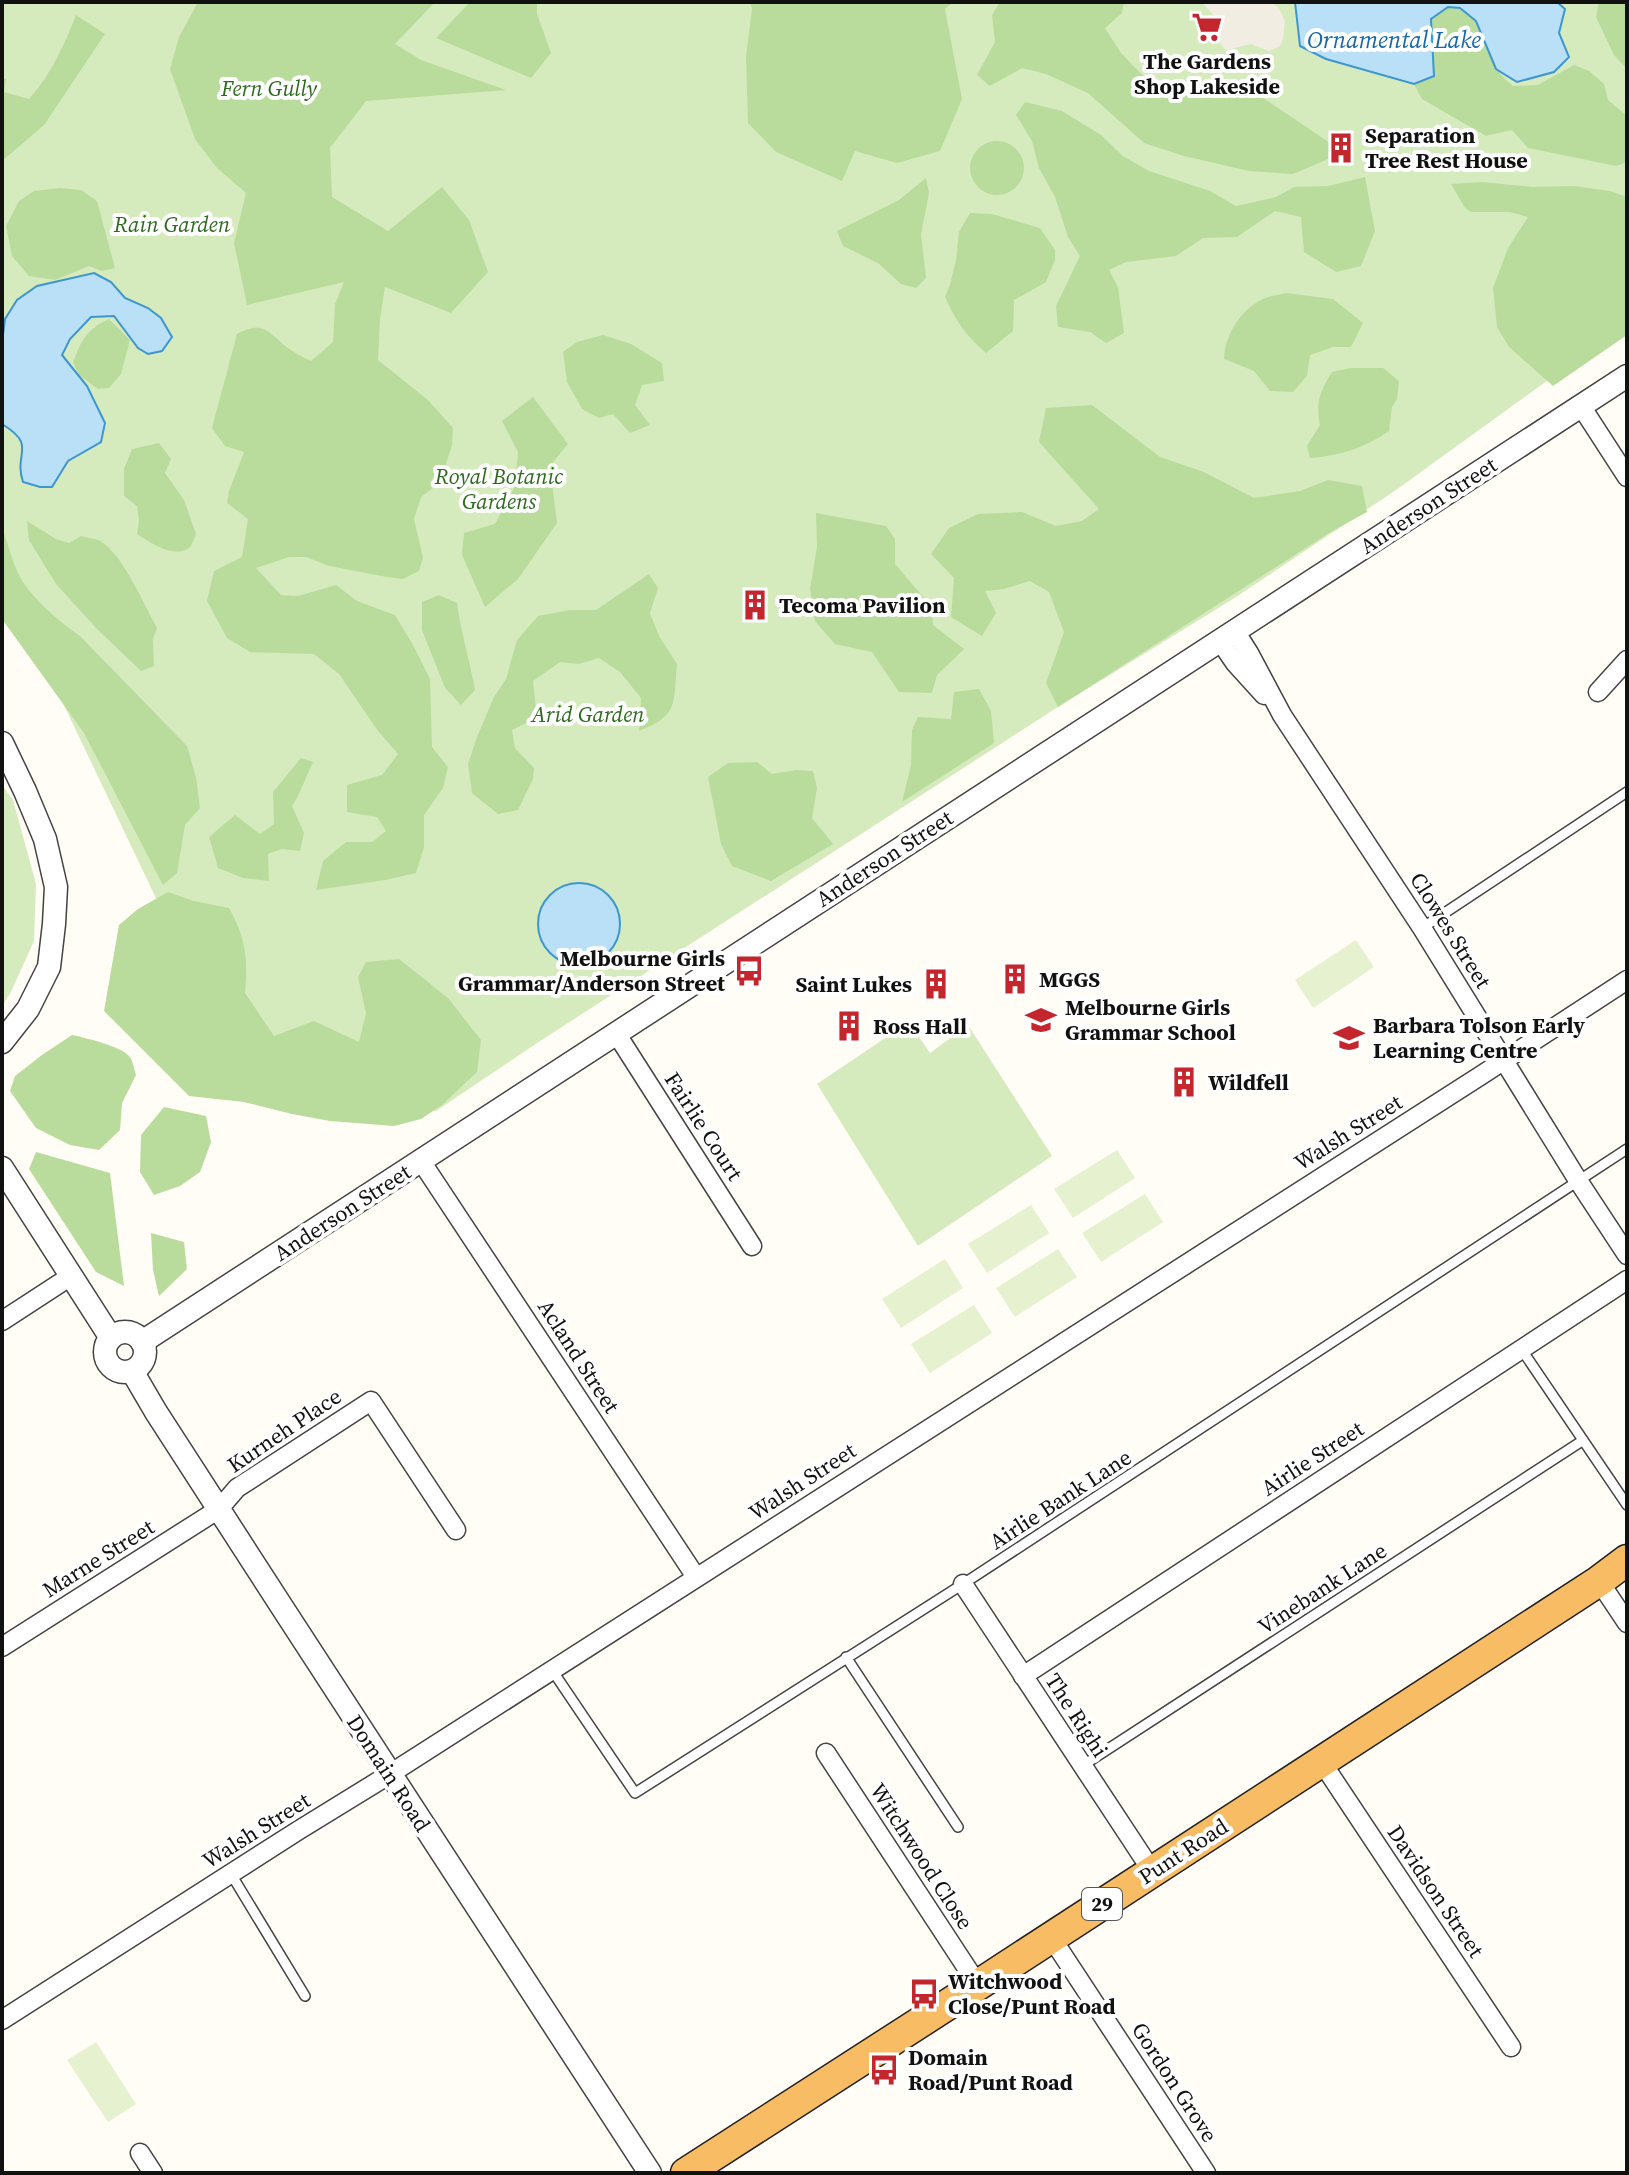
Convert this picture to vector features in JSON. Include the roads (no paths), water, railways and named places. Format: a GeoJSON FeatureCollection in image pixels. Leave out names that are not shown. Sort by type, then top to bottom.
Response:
{"type":"FeatureCollection","features":[{"type":"Feature","properties":{"kind":"highway","name":"Punt Road"},"geometry":{"type":"LineString","coordinates":[[686,2173],[1627,1560]]}},
{"type":"Feature","properties":{"kind":"highway","name":"Punt Road"},"geometry":{"type":"LineString","coordinates":[[1599,1581],[1627,1567]]}},
{"type":"Feature","properties":{"kind":"street","name":"Anderson Street"},"geometry":{"type":"LineString","coordinates":[[142,1342],[1627,376]]}},
{"type":"Feature","properties":{"kind":"street"},"geometry":{"type":"LineString","coordinates":[[1581,406],[1627,477]]}},
{"type":"Feature","properties":{"kind":"street","name":"Clowes Street"},"geometry":{"type":"LineString","coordinates":[[1227,636],[1235,663],[1282,715],[1422,928],[1627,1255]]}},
{"type":"Feature","properties":{"kind":"street"},"geometry":{"type":"LineString","coordinates":[[1598,692],[1627,660]]}},
{"type":"Feature","properties":{"kind":"street"},"geometry":{"type":"LineString","coordinates":[[2,743],[45,839],[56,887],[49,967],[28,1009],[2,1042]]}},
{"type":"Feature","properties":{"kind":"street","name":"Walsh Street"},"geometry":{"type":"LineString","coordinates":[[2,2020],[1627,980]]}},
{"type":"Feature","properties":{"kind":"street","name":"Fairlie Court"},"geometry":{"type":"LineString","coordinates":[[616,1033],[752,1246]]}},
{"type":"Feature","properties":{"kind":"street","name":"Acland Street"},"geometry":{"type":"LineString","coordinates":[[421,1161],[696,1577]]}},
{"type":"Feature","properties":{"kind":"street"},"geometry":{"type":"LineString","coordinates":[[2,1168],[111,1338]]}},
{"type":"Feature","properties":{"kind":"street"},"geometry":{"type":"LineString","coordinates":[[2,1321],[71,1276]]}},
{"type":"Feature","properties":{"kind":"street","name":"Airlie Street"},"geometry":{"type":"LineString","coordinates":[[1023,1676],[1627,1280]]}},
{"type":"Feature","properties":{"kind":"street"},"geometry":{"type":"LineString","coordinates":[[127,1332],[138,1337],[145,1353],[141,1364],[132,1371],[115,1369],[107,1360],[105,1348],[111,1338],[127,1332]]}},
{"type":"Feature","properties":{"kind":"street","name":"Domain Road"},"geometry":{"type":"LineString","coordinates":[[132,1371],[650,2173]]}},
{"type":"Feature","properties":{"kind":"street","name":"Kurneh Place"},"geometry":{"type":"LineString","coordinates":[[219,1509],[237,1488],[371,1401],[456,1530]]}},
{"type":"Feature","properties":{"kind":"street","name":"Marne Street"},"geometry":{"type":"LineString","coordinates":[[2,1647],[219,1509]]}},
{"type":"Feature","properties":{"kind":"street"},"geometry":{"type":"LineString","coordinates":[[1599,1581],[1627,1623]]}},
{"type":"Feature","properties":{"kind":"street","name":"The Righi"},"geometry":{"type":"LineString","coordinates":[[963,1584],[1152,1871]]}},
{"type":"Feature","properties":{"kind":"street","name":"Witchwood Close"},"geometry":{"type":"LineString","coordinates":[[826,1753],[978,1985]]}},
{"type":"Feature","properties":{"kind":"street","name":"Davidson Street"},"geometry":{"type":"LineString","coordinates":[[1321,1761],[1511,2047]]}},
{"type":"Feature","properties":{"kind":"street","name":"Gordon Grove"},"geometry":{"type":"LineString","coordinates":[[1051,1937],[1206,2173]]}},
{"type":"Feature","properties":{"kind":"street"},"geometry":{"type":"LineString","coordinates":[[140,2153],[153,2173]]}},
{"type":"Feature","properties":{"kind":"lane"},"geometry":{"type":"LineString","coordinates":[[1422,928],[1627,792]]}},
{"type":"Feature","properties":{"kind":"lane","name":"Airlie Bank Lane"},"geometry":{"type":"LineString","coordinates":[[552,1670],[635,1793],[963,1584],[1627,1149]]}},
{"type":"Feature","properties":{"kind":"lane"},"geometry":{"type":"LineString","coordinates":[[1522,1350],[1627,1505]]}},
{"type":"Feature","properties":{"kind":"lane","name":"Vinebank Lane"},"geometry":{"type":"LineString","coordinates":[[1082,1766],[1582,1441]]}},
{"type":"Feature","properties":{"kind":"lane"},"geometry":{"type":"LineString","coordinates":[[846,1657],[958,1827]]}},
{"type":"Feature","properties":{"kind":"lane"},"geometry":{"type":"LineString","coordinates":[[231,1874],[305,1996]]}},
{"type":"Feature","properties":{"kind":"water","name":"Ornamental Lake"},"geometry":{"type":"Polygon","coordinates":[[[1295,2],[1557,2],[1565,9],[1559,33],[1569,57],[1554,72],[1517,82],[1496,69],[1476,21],[1460,8],[1448,7],[1431,19],[1434,76],[1414,84],[1326,59],[1300,46],[1295,2]]]}},
{"type":"Feature","properties":{"kind":"water"},"geometry":{"type":"Polygon","coordinates":[[[94,273],[111,282],[125,298],[148,308],[161,318],[172,337],[162,351],[148,354],[138,348],[114,316],[91,317],[70,339],[62,355],[87,386],[105,423],[101,442],[68,461],[52,487],[23,482],[22,444],[2,424],[5,319],[17,300],[37,286],[94,273]]]}},
{"type":"Feature","properties":{"kind":"water"},"geometry":{"type":"Polygon","coordinates":[[[579,883],[595,886],[608,895],[617,908],[620,924],[617,940],[608,953],[595,962],[579,965],[563,962],[550,953],[541,940],[538,924],[541,908],[550,895],[563,886],[579,883]]]}},
{"type":"Feature","properties":{"kind":"place","name":"The Gardens Shop Lakeside"},"geometry":{"type":"Point","coordinates":[1207,27]}},
{"type":"Feature","properties":{"kind":"place","name":"Separation Tree Rest House"},"geometry":{"type":"Point","coordinates":[1341,148]}},
{"type":"Feature","properties":{"kind":"place","name":"Tecoma Pavilion"},"geometry":{"type":"Point","coordinates":[755,605]}},
{"type":"Feature","properties":{"kind":"place","name":"Melbourne Girls Grammar/Anderson Street"},"geometry":{"type":"Point","coordinates":[749,971]}},
{"type":"Feature","properties":{"kind":"place","name":"MGGS"},"geometry":{"type":"Point","coordinates":[1015,979]}},
{"type":"Feature","properties":{"kind":"place","name":"Saint Lukes"},"geometry":{"type":"Point","coordinates":[936,984]}},
{"type":"Feature","properties":{"kind":"place","name":"Melbourne Girls Grammar School"},"geometry":{"type":"Point","coordinates":[1041,1020]}},
{"type":"Feature","properties":{"kind":"place","name":"Ross Hall"},"geometry":{"type":"Point","coordinates":[849,1026]}},
{"type":"Feature","properties":{"kind":"place","name":"Barbara Tolson Early Learning Centre"},"geometry":{"type":"Point","coordinates":[1349,1038]}},
{"type":"Feature","properties":{"kind":"place","name":"Wildfell"},"geometry":{"type":"Point","coordinates":[1184,1082]}},
{"type":"Feature","properties":{"kind":"place","name":"Witchwood Close/Punt Road"},"geometry":{"type":"Point","coordinates":[924,1994]}},
{"type":"Feature","properties":{"kind":"place","name":"Domain Road/Punt Road"},"geometry":{"type":"Point","coordinates":[884,2070]}},
{"type":"Feature","properties":{"kind":"park label","name":"Fern Gully"},"geometry":{"type":"Point","coordinates":[269,88]}},
{"type":"Feature","properties":{"kind":"park label","name":"Rain Garden"},"geometry":{"type":"Point","coordinates":[172,224]}},
{"type":"Feature","properties":{"kind":"park label","name":"Royal Botanic Gardens"},"geometry":{"type":"Point","coordinates":[499,488]}},
{"type":"Feature","properties":{"kind":"park label","name":"Arid Garden"},"geometry":{"type":"Point","coordinates":[588,714]}}]}
